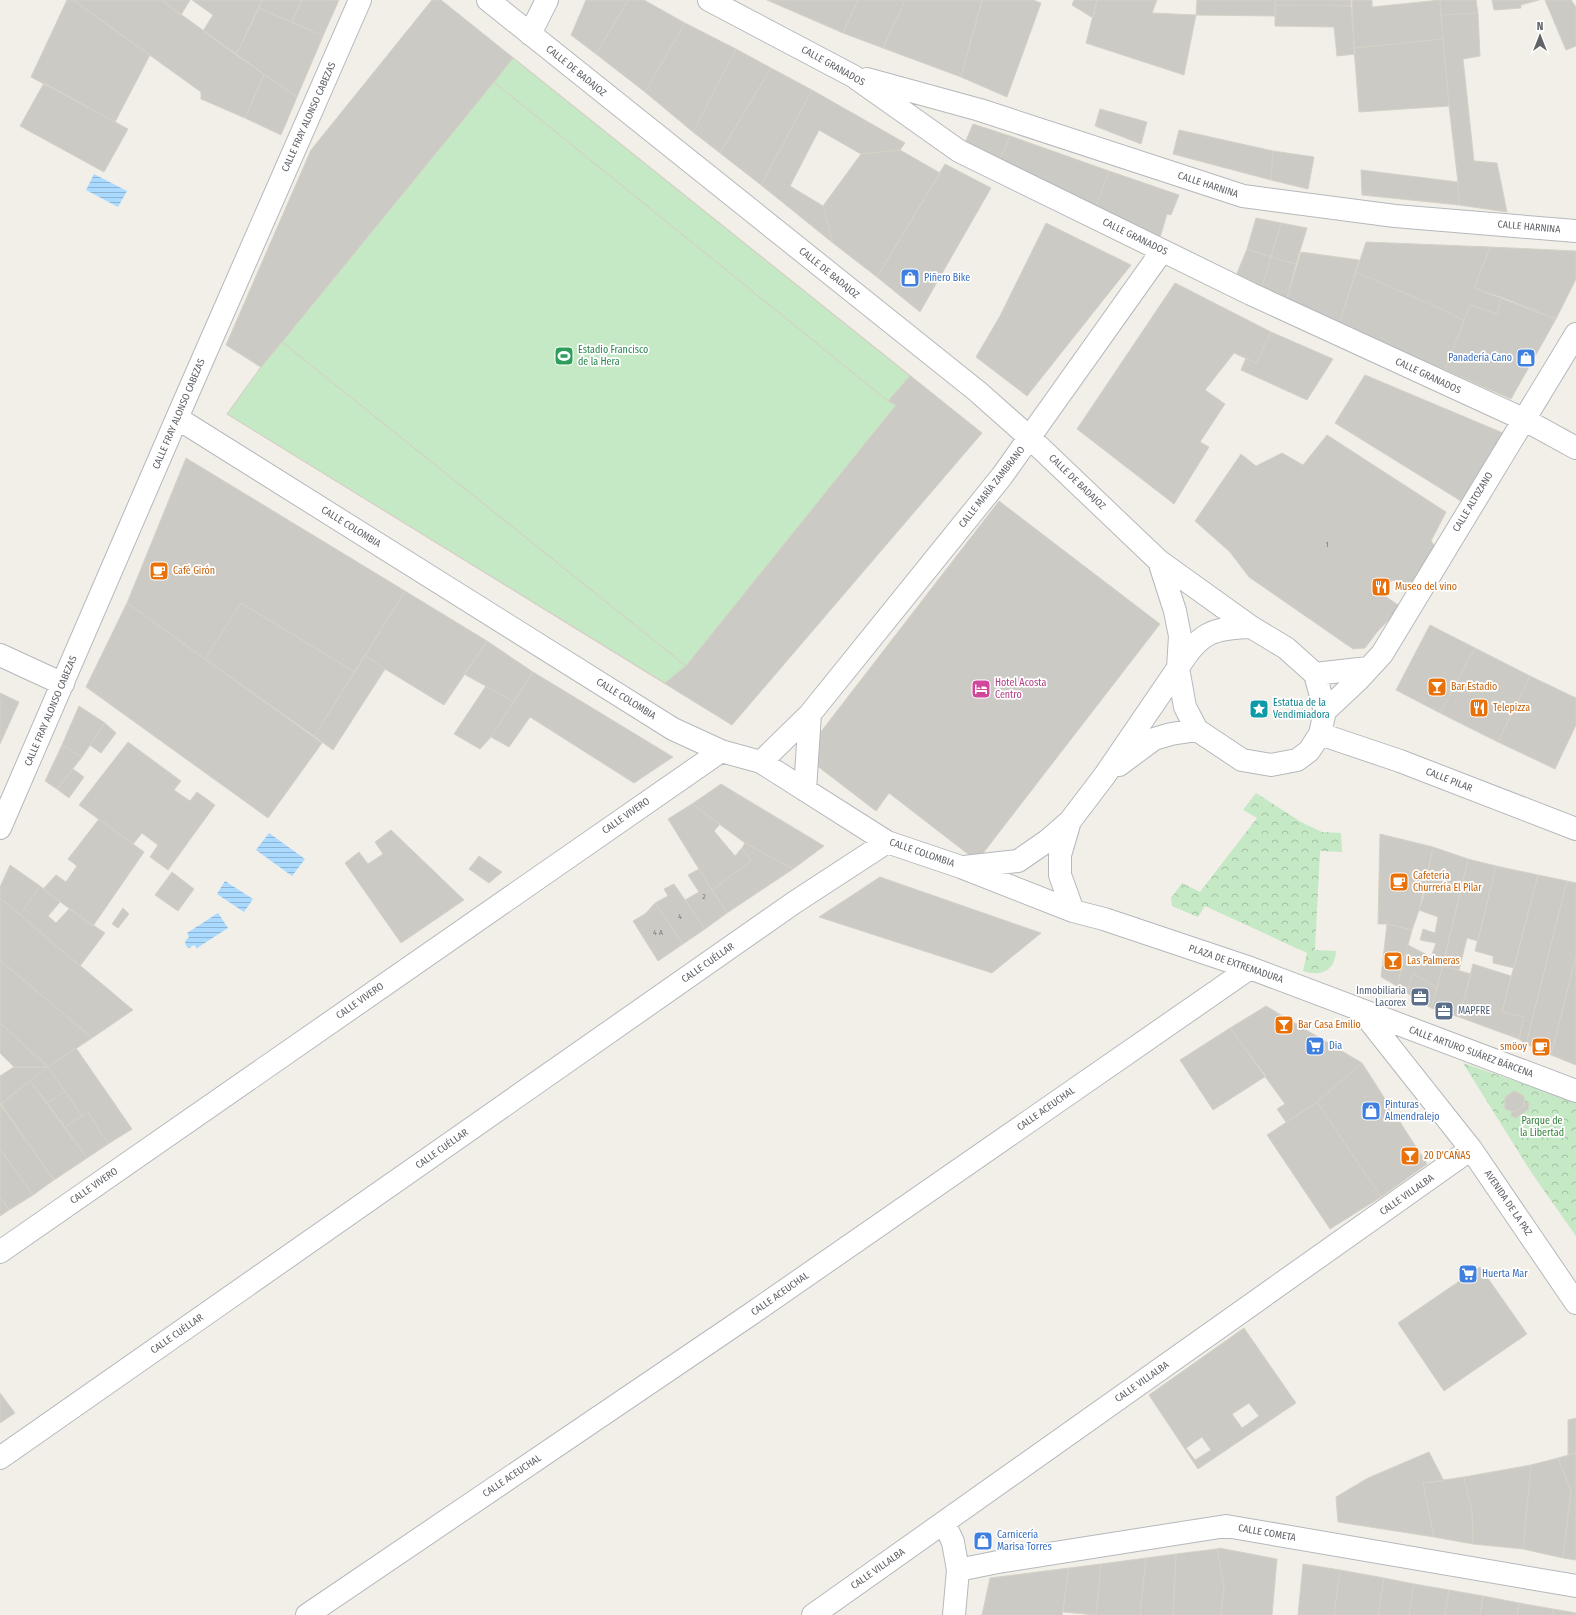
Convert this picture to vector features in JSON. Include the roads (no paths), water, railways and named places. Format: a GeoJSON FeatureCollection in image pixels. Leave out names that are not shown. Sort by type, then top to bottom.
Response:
{"type":"FeatureCollection","features":[{"type":"Feature","properties":{"kind":"street","name":"CALLE FRAY ALONSO CABEZAS"},"geometry":{"type":"LineString","coordinates":[[0,828],[360,0]]}},
{"type":"Feature","properties":{"kind":"street","name":"CALLE DE BADAJOZ"},"geometry":{"type":"LineString","coordinates":[[488,0],[977,391],[1030,438],[1159,561],[1252,627],[1286,648],[1315,674],[1325,711],[1320,734],[1309,751],[1297,760],[1271,765],[1242,760],[1198,730],[1185,707],[1178,668],[1180,636],[1175,610],[1159,561]]}},
{"type":"Feature","properties":{"kind":"street"},"geometry":{"type":"LineString","coordinates":[[530,34],[547,0]]}},
{"type":"Feature","properties":{"kind":"street","name":"CALLE GRANADOS"},"geometry":{"type":"LineString","coordinates":[[709,0],[853,76],[959,151],[1251,294],[1523,419],[1576,448]]}},
{"type":"Feature","properties":{"kind":"street","name":"CALLE HARNINA"},"geometry":{"type":"LineString","coordinates":[[853,76],[980,110],[1243,196],[1395,216],[1576,231]]}},
{"type":"Feature","properties":{"kind":"street","name":"CALLE MARÍA ZAMBRANO"},"geometry":{"type":"LineString","coordinates":[[761,762],[810,714],[1002,476],[1162,251]]}},
{"type":"Feature","properties":{"kind":"street","name":"CALLE ALTOZANO"},"geometry":{"type":"LineString","coordinates":[[1325,711],[1358,680],[1382,654],[1523,419],[1576,334]]}},
{"type":"Feature","properties":{"kind":"street","name":"CALLE COLOMBIA"},"geometry":{"type":"LineString","coordinates":[[177,418],[673,729],[720,752],[761,762],[887,842],[961,867],[1073,911],[1104,919]]}},
{"type":"Feature","properties":{"kind":"street"},"geometry":{"type":"LineString","coordinates":[[961,867],[1018,861],[1047,841],[1070,822],[1105,775],[1188,651],[1206,635],[1228,628],[1252,627]]}},
{"type":"Feature","properties":{"kind":"street"},"geometry":{"type":"LineString","coordinates":[[0,655],[63,684]]}},
{"type":"Feature","properties":{"kind":"street"},"geometry":{"type":"LineString","coordinates":[[1315,674],[1368,668]]}},
{"type":"Feature","properties":{"kind":"street"},"geometry":{"type":"LineString","coordinates":[[805,790],[810,714]]}},
{"type":"Feature","properties":{"kind":"street"},"geometry":{"type":"LineString","coordinates":[[1105,775],[1154,739],[1171,734],[1198,730]]}},
{"type":"Feature","properties":{"kind":"street","name":"CALLE PILAR"},"geometry":{"type":"LineString","coordinates":[[1320,734],[1400,761],[1576,829]]}},
{"type":"Feature","properties":{"kind":"street","name":"CALLE VIVERO"},"geometry":{"type":"LineString","coordinates":[[0,1252],[720,752]]}},
{"type":"Feature","properties":{"kind":"street"},"geometry":{"type":"LineString","coordinates":[[1070,822],[1060,855],[1060,875],[1073,911]]}},
{"type":"Feature","properties":{"kind":"street","name":"CALLE CUÉLLAR"},"geometry":{"type":"LineString","coordinates":[[0,1458],[782,911],[887,842]]}},
{"type":"Feature","properties":{"kind":"street","name":"PLAZA DE EXTREMADURA"},"geometry":{"type":"LineString","coordinates":[[1104,919],[1250,968],[1367,1013]]}},
{"type":"Feature","properties":{"kind":"street","name":"CALLE ACEUCHAL"},"geometry":{"type":"LineString","coordinates":[[307,1615],[744,1318],[1250,968]]}},
{"type":"Feature","properties":{"kind":"street","name":"CALLE ARTURO SUÁREZ BÁRCENA"},"geometry":{"type":"LineString","coordinates":[[1367,1013],[1576,1091]]}},
{"type":"Feature","properties":{"kind":"street","name":"AVENIDA DE LA PAZ"},"geometry":{"type":"LineString","coordinates":[[1367,1013],[1364,1014],[1471,1149],[1576,1303]]}},
{"type":"Feature","properties":{"kind":"street","name":"CALLE VILLALBA"},"geometry":{"type":"LineString","coordinates":[[813,1615],[1471,1149]]}},
{"type":"Feature","properties":{"kind":"street"},"geometry":{"type":"LineString","coordinates":[[944,1523],[953,1542],[958,1570],[954,1615]]}},
{"type":"Feature","properties":{"kind":"street","name":"CALLE COMETA"},"geometry":{"type":"LineString","coordinates":[[958,1570],[998,1562],[1226,1526],[1576,1586]]}},
{"type":"Feature","properties":{"kind":"water"},"geometry":{"type":"Polygon","coordinates":[[[94,174],[127,191],[118,207],[86,190],[94,174]]]}},
{"type":"Feature","properties":{"kind":"water"},"geometry":{"type":"Polygon","coordinates":[[[269,833],[305,859],[292,876],[256,850],[269,833]]]}},
{"type":"Feature","properties":{"kind":"water"},"geometry":{"type":"Polygon","coordinates":[[[225,881],[253,899],[244,912],[217,894],[225,881]]]}},
{"type":"Feature","properties":{"kind":"water"},"geometry":{"type":"Polygon","coordinates":[[[218,913],[228,928],[197,948],[194,945],[189,948],[186,946],[185,941],[189,937],[187,933],[218,913]]]}},
{"type":"Feature","properties":{"kind":"place","name":"Piñero Bike"},"geometry":{"type":"Point","coordinates":[910,278]}},
{"type":"Feature","properties":{"kind":"place","name":"Estadio Francisco de la Hera"},"geometry":{"type":"Point","coordinates":[564,356]}},
{"type":"Feature","properties":{"kind":"place","name":"Panadería Cano"},"geometry":{"type":"Point","coordinates":[1526,358]}},
{"type":"Feature","properties":{"kind":"place","name":"Café Girón"},"geometry":{"type":"Point","coordinates":[159,571]}},
{"type":"Feature","properties":{"kind":"place","name":"Museo del vino"},"geometry":{"type":"Point","coordinates":[1381,587]}},
{"type":"Feature","properties":{"kind":"place","name":"Bar Estadio"},"geometry":{"type":"Point","coordinates":[1437,687]}},
{"type":"Feature","properties":{"kind":"place","name":"Hotel Acosta Centro"},"geometry":{"type":"Point","coordinates":[981,689]}},
{"type":"Feature","properties":{"kind":"place","name":"Telepizza"},"geometry":{"type":"Point","coordinates":[1479,708]}},
{"type":"Feature","properties":{"kind":"place","name":"Estatua de la Vendimiadora"},"geometry":{"type":"Point","coordinates":[1259,709]}},
{"type":"Feature","properties":{"kind":"place","name":"Cafetería Churrería El Pilar"},"geometry":{"type":"Point","coordinates":[1399,882]}},
{"type":"Feature","properties":{"kind":"place","name":"Las Palmeras"},"geometry":{"type":"Point","coordinates":[1393,961]}},
{"type":"Feature","properties":{"kind":"place","name":"Inmobiliaria Lacorex"},"geometry":{"type":"Point","coordinates":[1420,997]}},
{"type":"Feature","properties":{"kind":"place","name":"MAPFRE"},"geometry":{"type":"Point","coordinates":[1444,1011]}},
{"type":"Feature","properties":{"kind":"place","name":"Bar Casa Emilio"},"geometry":{"type":"Point","coordinates":[1284,1025]}},
{"type":"Feature","properties":{"kind":"place","name":"Dia"},"geometry":{"type":"Point","coordinates":[1315,1046]}},
{"type":"Feature","properties":{"kind":"place","name":"smöoy"},"geometry":{"type":"Point","coordinates":[1541,1047]}},
{"type":"Feature","properties":{"kind":"place","name":"Pinturas Almendralejo"},"geometry":{"type":"Point","coordinates":[1371,1111]}},
{"type":"Feature","properties":{"kind":"place","name":"20 D'CAÑAS"},"geometry":{"type":"Point","coordinates":[1410,1156]}},
{"type":"Feature","properties":{"kind":"place","name":"Huerta Mar"},"geometry":{"type":"Point","coordinates":[1468,1274]}},
{"type":"Feature","properties":{"kind":"place","name":"Carnicería Marisa Torres"},"geometry":{"type":"Point","coordinates":[983,1541]}},
{"type":"Feature","properties":{"kind":"park label","name":"Parque de la Libertad"},"geometry":{"type":"Point","coordinates":[1542,1126]}}]}
